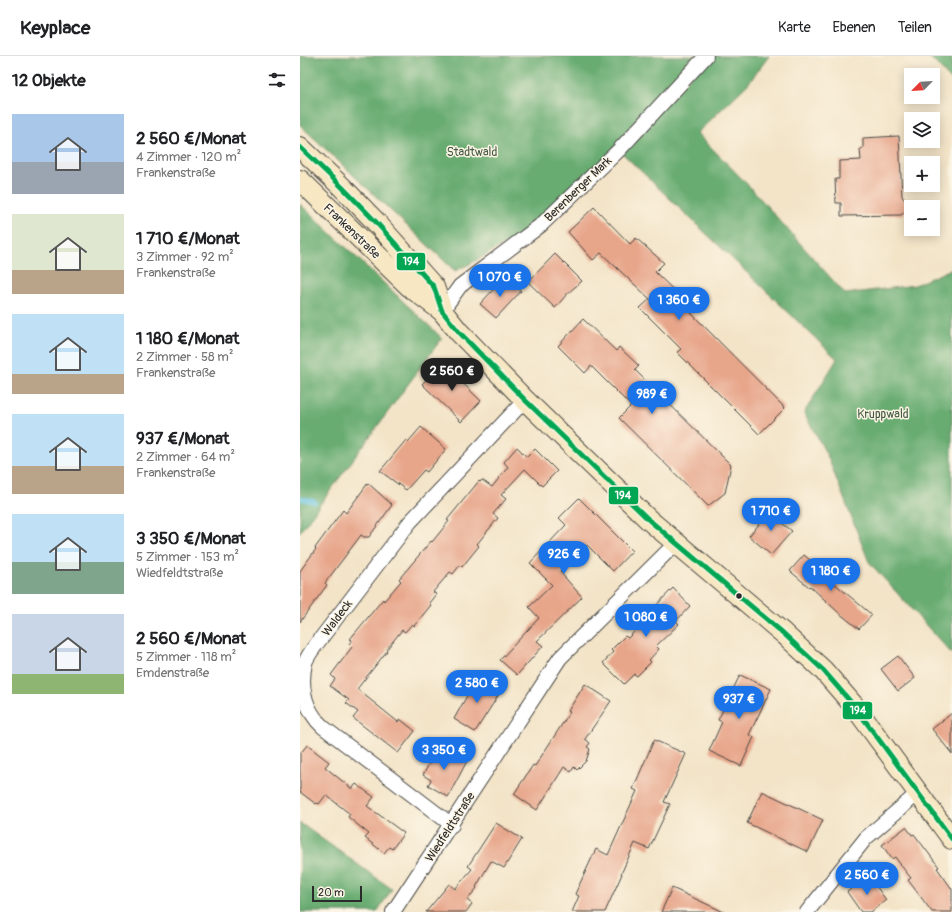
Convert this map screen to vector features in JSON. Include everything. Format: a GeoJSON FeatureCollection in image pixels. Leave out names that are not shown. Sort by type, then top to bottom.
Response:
{"type":"FeatureCollection","features":[{"type":"Feature","properties":{"kind":"main road","name":"Frankenstraße"},"geometry":{"type":"LineString","coordinates":[[300,147],[342,187],[434,287],[442,311]]}},
{"type":"Feature","properties":{"kind":"main road","name":"Frankenstraße"},"geometry":{"type":"LineString","coordinates":[[300,180],[410,287],[442,311],[459,332],[525,400],[649,520],[783,633],[823,670],[855,707],[952,839]]}},
{"type":"Feature","properties":{"kind":"street","name":"Berenberger Mark"},"geometry":{"type":"LineString","coordinates":[[442,311],[460,286],[541,225],[619,150],[706,56]]}},
{"type":"Feature","properties":{"kind":"street","name":"Waldeck"},"geometry":{"type":"LineString","coordinates":[[452,825],[317,722],[306,706],[302,689],[303,672],[305,664],[315,646],[410,522],[525,400]]}},
{"type":"Feature","properties":{"kind":"street","name":"Wiedfeldtstraße"},"geometry":{"type":"LineString","coordinates":[[393,912],[452,825],[560,658],[676,543]]}},
{"type":"Feature","properties":{"kind":"street"},"geometry":{"type":"LineString","coordinates":[[807,912],[866,838],[918,793]]}},
{"type":"Feature","properties":{"kind":"green space","name":"Stadtwald"},"geometry":{"type":"Polygon","coordinates":[[[300,56],[703,56],[540,224],[455,271],[300,125],[300,56]]]}},
{"type":"Feature","properties":{"kind":"green space","name":"Kruppwald"},"geometry":{"type":"Polygon","coordinates":[[[710,56],[769,56],[748,84],[697,133],[750,187],[845,294],[915,285],[949,270],[952,267],[952,654],[869,562],[827,455],[804,413],[837,359],[620,151],[710,56]]]}},
{"type":"Feature","properties":{"kind":"green space"},"geometry":{"type":"Polygon","coordinates":[[[929,56],[952,56],[952,81],[929,56]]]}},
{"type":"Feature","properties":{"kind":"green space"},"geometry":{"type":"Polygon","coordinates":[[[300,204],[442,338],[300,532],[300,204]]]}},
{"type":"Feature","properties":{"kind":"green space"},"geometry":{"type":"Polygon","coordinates":[[[300,823],[392,889],[377,912],[300,912],[300,823]]]}},
{"type":"Feature","properties":{"kind":"building"},"geometry":{"type":"Polygon","coordinates":[[[899,136],[902,196],[905,200],[904,213],[901,215],[841,216],[841,203],[836,203],[835,179],[839,179],[839,161],[861,160],[860,149],[863,148],[863,138],[899,136]]]}},
{"type":"Feature","properties":{"kind":"building"},"geometry":{"type":"Polygon","coordinates":[[[594,207],[630,244],[636,238],[664,263],[655,272],[694,310],[691,313],[785,408],[759,434],[677,352],[681,349],[640,308],[650,299],[601,253],[593,260],[568,232],[594,207]]]}},
{"type":"Feature","properties":{"kind":"building"},"geometry":{"type":"Polygon","coordinates":[[[555,254],[582,281],[568,293],[555,308],[528,282],[555,254]]]}},
{"type":"Feature","properties":{"kind":"building"},"geometry":{"type":"Polygon","coordinates":[[[505,277],[521,291],[496,318],[480,304],[505,277]]]}},
{"type":"Feature","properties":{"kind":"building"},"geometry":{"type":"Polygon","coordinates":[[[583,319],[616,351],[619,347],[639,366],[635,370],[731,465],[725,493],[708,506],[619,418],[631,406],[591,366],[585,373],[558,346],[583,319]]]}},
{"type":"Feature","properties":{"kind":"building"},"geometry":{"type":"Polygon","coordinates":[[[442,363],[481,401],[461,422],[422,384],[442,363]]]}},
{"type":"Feature","properties":{"kind":"building"},"geometry":{"type":"Polygon","coordinates":[[[421,427],[446,449],[427,472],[424,470],[406,490],[380,471],[406,440],[408,442],[421,427]]]}},
{"type":"Feature","properties":{"kind":"building"},"geometry":{"type":"Polygon","coordinates":[[[517,447],[527,457],[535,449],[557,471],[542,486],[525,469],[501,495],[506,499],[493,514],[498,518],[477,544],[479,546],[462,567],[460,565],[453,574],[450,572],[433,592],[436,594],[429,603],[431,605],[414,626],[412,624],[405,632],[402,630],[357,689],[398,722],[400,719],[415,731],[398,753],[353,718],[358,712],[346,703],[349,700],[330,686],[335,679],[331,675],[352,647],[349,644],[352,640],[350,639],[383,599],[384,601],[401,581],[399,579],[431,541],[432,542],[449,521],[447,520],[479,481],[480,482],[482,480],[492,487],[508,467],[504,462],[517,447]]]}},
{"type":"Feature","properties":{"kind":"building"},"geometry":{"type":"Polygon","coordinates":[[[368,483],[392,505],[369,537],[364,537],[361,535],[325,583],[327,585],[300,622],[300,571],[343,510],[346,513],[368,483]]]}},
{"type":"Feature","properties":{"kind":"building"},"geometry":{"type":"Polygon","coordinates":[[[579,498],[632,551],[613,571],[587,545],[560,572],[582,597],[537,641],[543,646],[517,675],[500,660],[539,618],[529,607],[552,585],[530,563],[566,525],[559,518],[579,498]]]}},
{"type":"Feature","properties":{"kind":"building"},"geometry":{"type":"Polygon","coordinates":[[[773,508],[783,516],[779,521],[792,531],[771,555],[749,536],[773,508]]]}},
{"type":"Feature","properties":{"kind":"building"},"geometry":{"type":"Polygon","coordinates":[[[804,555],[823,571],[822,573],[872,615],[859,629],[810,586],[809,587],[790,571],[804,555]]]}},
{"type":"Feature","properties":{"kind":"building"},"geometry":{"type":"Polygon","coordinates":[[[673,588],[690,606],[676,621],[679,624],[656,646],[659,649],[649,660],[651,662],[637,676],[634,674],[624,684],[603,663],[613,652],[611,650],[625,636],[628,638],[651,615],[649,613],[673,588]]]}},
{"type":"Feature","properties":{"kind":"building"},"geometry":{"type":"Polygon","coordinates":[[[898,656],[915,678],[898,691],[881,669],[898,656]]]}},
{"type":"Feature","properties":{"kind":"building"},"geometry":{"type":"Polygon","coordinates":[[[740,675],[771,689],[749,735],[754,737],[741,766],[709,751],[722,722],[718,720],[740,675]]]}},
{"type":"Feature","properties":{"kind":"building"},"geometry":{"type":"Polygon","coordinates":[[[478,676],[501,691],[475,732],[454,719],[478,676]]]}},
{"type":"Feature","properties":{"kind":"building"},"geometry":{"type":"Polygon","coordinates":[[[585,684],[611,701],[585,739],[590,743],[587,747],[590,749],[586,761],[577,770],[574,767],[571,772],[564,767],[537,810],[514,794],[533,765],[535,766],[570,712],[568,711],[585,684]]]}},
{"type":"Feature","properties":{"kind":"building"},"geometry":{"type":"Polygon","coordinates":[[[952,713],[952,754],[932,729],[952,713]]]}},
{"type":"Feature","properties":{"kind":"building"},"geometry":{"type":"Polygon","coordinates":[[[654,740],[686,754],[664,802],[670,804],[649,849],[635,843],[605,912],[572,912],[579,896],[575,894],[596,849],[608,855],[637,791],[633,789],[654,740]]]}},
{"type":"Feature","properties":{"kind":"building"},"geometry":{"type":"Polygon","coordinates":[[[307,745],[329,762],[325,767],[352,789],[356,784],[374,797],[367,806],[404,833],[392,849],[389,847],[384,853],[365,838],[369,834],[348,817],[350,814],[326,795],[319,804],[316,804],[300,792],[300,754],[307,745]]]}},
{"type":"Feature","properties":{"kind":"building"},"geometry":{"type":"Polygon","coordinates":[[[439,746],[467,761],[448,797],[428,785],[431,780],[423,775],[439,746]]]}},
{"type":"Feature","properties":{"kind":"building"},"geometry":{"type":"Polygon","coordinates":[[[762,791],[823,820],[808,852],[747,823],[762,791]]]}},
{"type":"Feature","properties":{"kind":"building"},"geometry":{"type":"Polygon","coordinates":[[[496,823],[522,839],[504,868],[491,861],[476,887],[477,888],[467,900],[472,904],[466,912],[426,912],[449,884],[455,889],[472,869],[468,866],[496,823]]]}},
{"type":"Feature","properties":{"kind":"building"},"geometry":{"type":"Polygon","coordinates":[[[906,827],[912,835],[914,834],[939,867],[937,868],[952,889],[952,912],[932,912],[908,880],[911,878],[895,857],[892,859],[882,845],[906,827]]]}},
{"type":"Feature","properties":{"kind":"building"},"geometry":{"type":"Polygon","coordinates":[[[869,876],[886,900],[871,912],[861,912],[847,892],[869,876]]]}},
{"type":"Feature","properties":{"kind":"building"},"geometry":{"type":"Polygon","coordinates":[[[672,888],[724,912],[661,912],[672,888]]]}},
{"type":"Feature","properties":{"kind":"waterway"},"geometry":{"type":"LineString","coordinates":[[300,498],[315,502]]}},
{"type":"Feature","properties":{"kind":"transit line","name":"194"},"geometry":{"type":"LineString","coordinates":[[300,147],[375,221],[434,287],[442,311],[459,332],[525,400],[649,520],[783,633],[823,670],[855,707],[952,839]]}}]}
